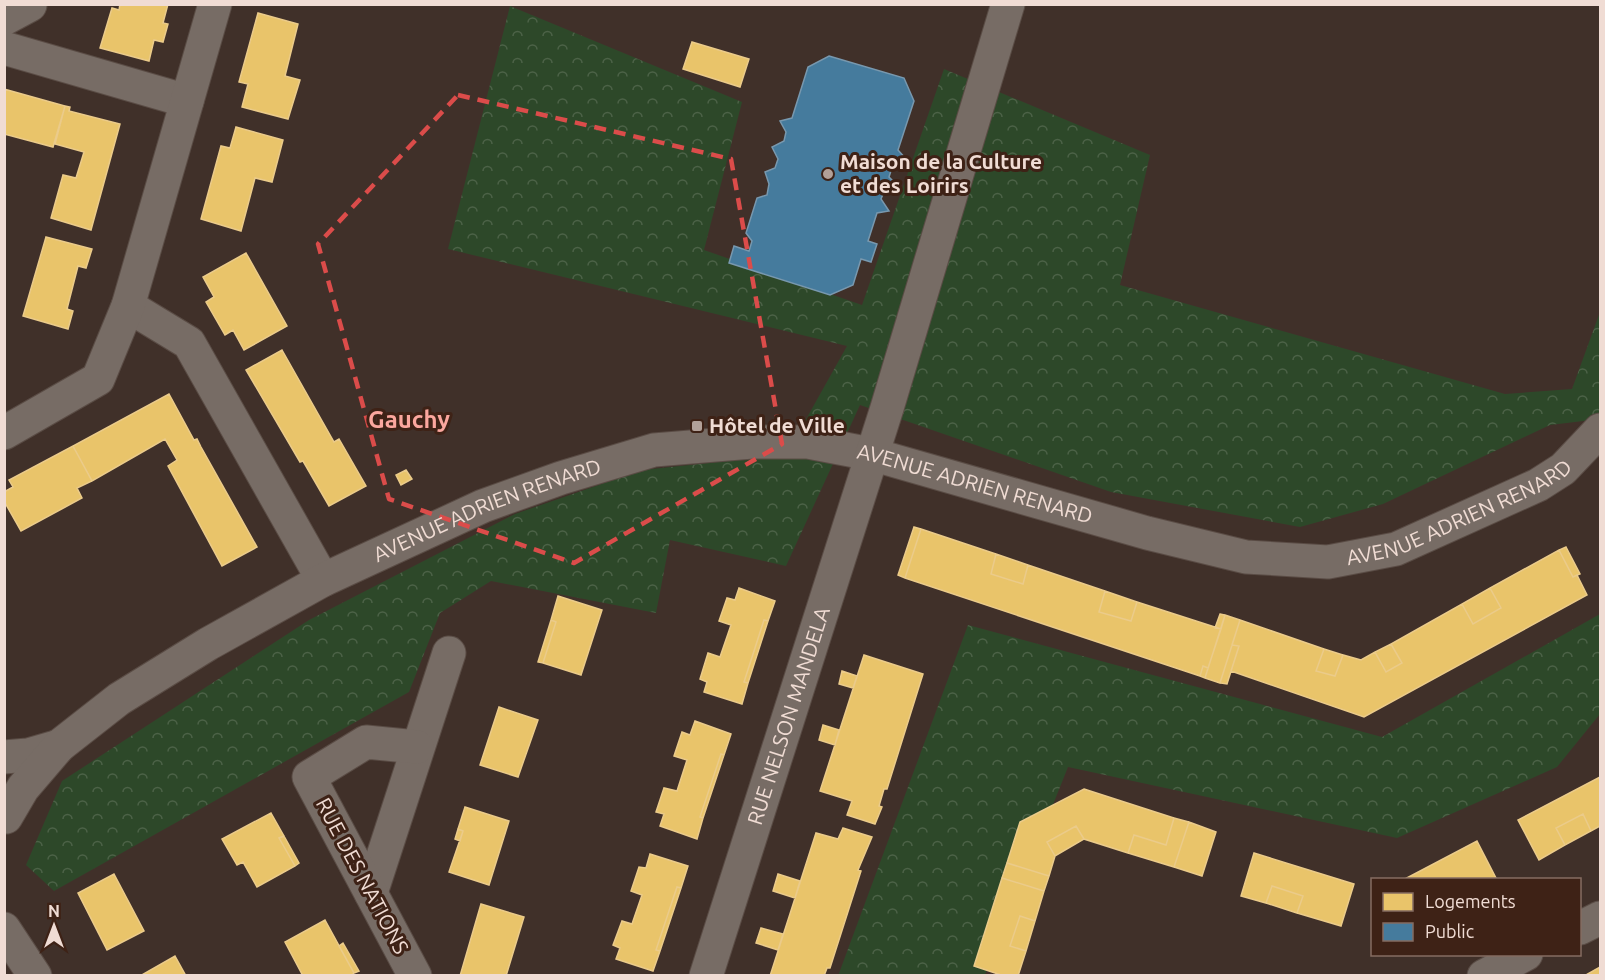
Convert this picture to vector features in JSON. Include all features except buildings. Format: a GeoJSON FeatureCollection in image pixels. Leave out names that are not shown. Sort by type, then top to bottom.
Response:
{"type":"FeatureCollection","features":[{"type":"Feature","properties":{"kind":"street"},"geometry":{"type":"LineString","coordinates":[[4,433],[98,380],[128,306],[215,4]]}},
{"type":"Feature","properties":{"kind":"street","name":"RUE NELSON MANDELA"},"geometry":{"type":"LineString","coordinates":[[706,975],[890,397],[1008,4]]}},
{"type":"Feature","properties":{"kind":"street"},"geometry":{"type":"LineString","coordinates":[[4,19],[30,5]]}},
{"type":"Feature","properties":{"kind":"street"},"geometry":{"type":"LineString","coordinates":[[4,48],[187,101]]}},
{"type":"Feature","properties":{"kind":"street"},"geometry":{"type":"LineString","coordinates":[[128,306],[189,343],[323,580]]}},
{"type":"Feature","properties":{"kind":"street","name":"AVENUE ADRIEN RENARD"},"geometry":{"type":"LineString","coordinates":[[5,822],[22,788],[59,746],[119,699],[208,644],[323,580],[483,506],[561,478],[654,450],[752,442],[808,442],[870,454],[1147,533],[1246,557],[1328,562],[1396,549],[1538,485],[1563,469],[1600,429]]}},
{"type":"Feature","properties":{"kind":"street"},"geometry":{"type":"LineString","coordinates":[[371,893],[449,653]]}},
{"type":"Feature","properties":{"kind":"street","name":"RUE DES NATIONS"},"geometry":{"type":"LineString","coordinates":[[415,975],[309,777],[366,742],[417,747]]}},
{"type":"Feature","properties":{"kind":"street","name":"AVENUE ADRIEN RENARD"},"geometry":{"type":"LineString","coordinates":[[4,757],[28,755],[59,746]]}},
{"type":"Feature","properties":{"kind":"street"},"geometry":{"type":"LineString","coordinates":[[1581,928],[1600,918]]}},
{"type":"Feature","properties":{"kind":"street"},"geometry":{"type":"LineString","coordinates":[[4,929],[35,975]]}},
{"type":"Feature","properties":{"kind":"street"},"geometry":{"type":"LineString","coordinates":[[1484,975],[1522,956]]}},
{"type":"Feature","properties":{"kind":"highlighted area"},"geometry":{"type":"Polygon","coordinates":[[[458,95],[731,159],[782,444],[574,563],[389,499],[318,244],[458,95]]]}},
{"type":"Feature","properties":{"kind":"green space"},"geometry":{"type":"Polygon","coordinates":[[[510,6],[742,102],[704,250],[862,305],[944,69],[1150,155],[1120,285],[1505,394],[1572,389],[1600,312],[1600,419],[1550,425],[1383,504],[1300,527],[1111,492],[860,405],[786,566],[670,540],[656,613],[491,581],[440,613],[409,692],[54,891],[26,865],[62,781],[309,620],[515,514],[642,470],[786,455],[847,346],[448,249],[510,6]]]}},
{"type":"Feature","properties":{"kind":"green space"},"geometry":{"type":"Polygon","coordinates":[[[1600,614],[1600,714],[1557,767],[1397,838],[1068,767],[985,975],[838,976],[968,625],[1382,737],[1600,614]]]}},
{"type":"Feature","properties":{"kind":"place","name":"Maison de la Culture et des Loirirs"},"geometry":{"type":"Point","coordinates":[828,174]}},
{"type":"Feature","properties":{"kind":"place","name":"Hôtel de Ville"},"geometry":{"type":"Point","coordinates":[697,426]}},
{"type":"Feature","properties":{"kind":"district","name":"Gauchy"},"geometry":{"type":"Point","coordinates":[409,420]}}]}
